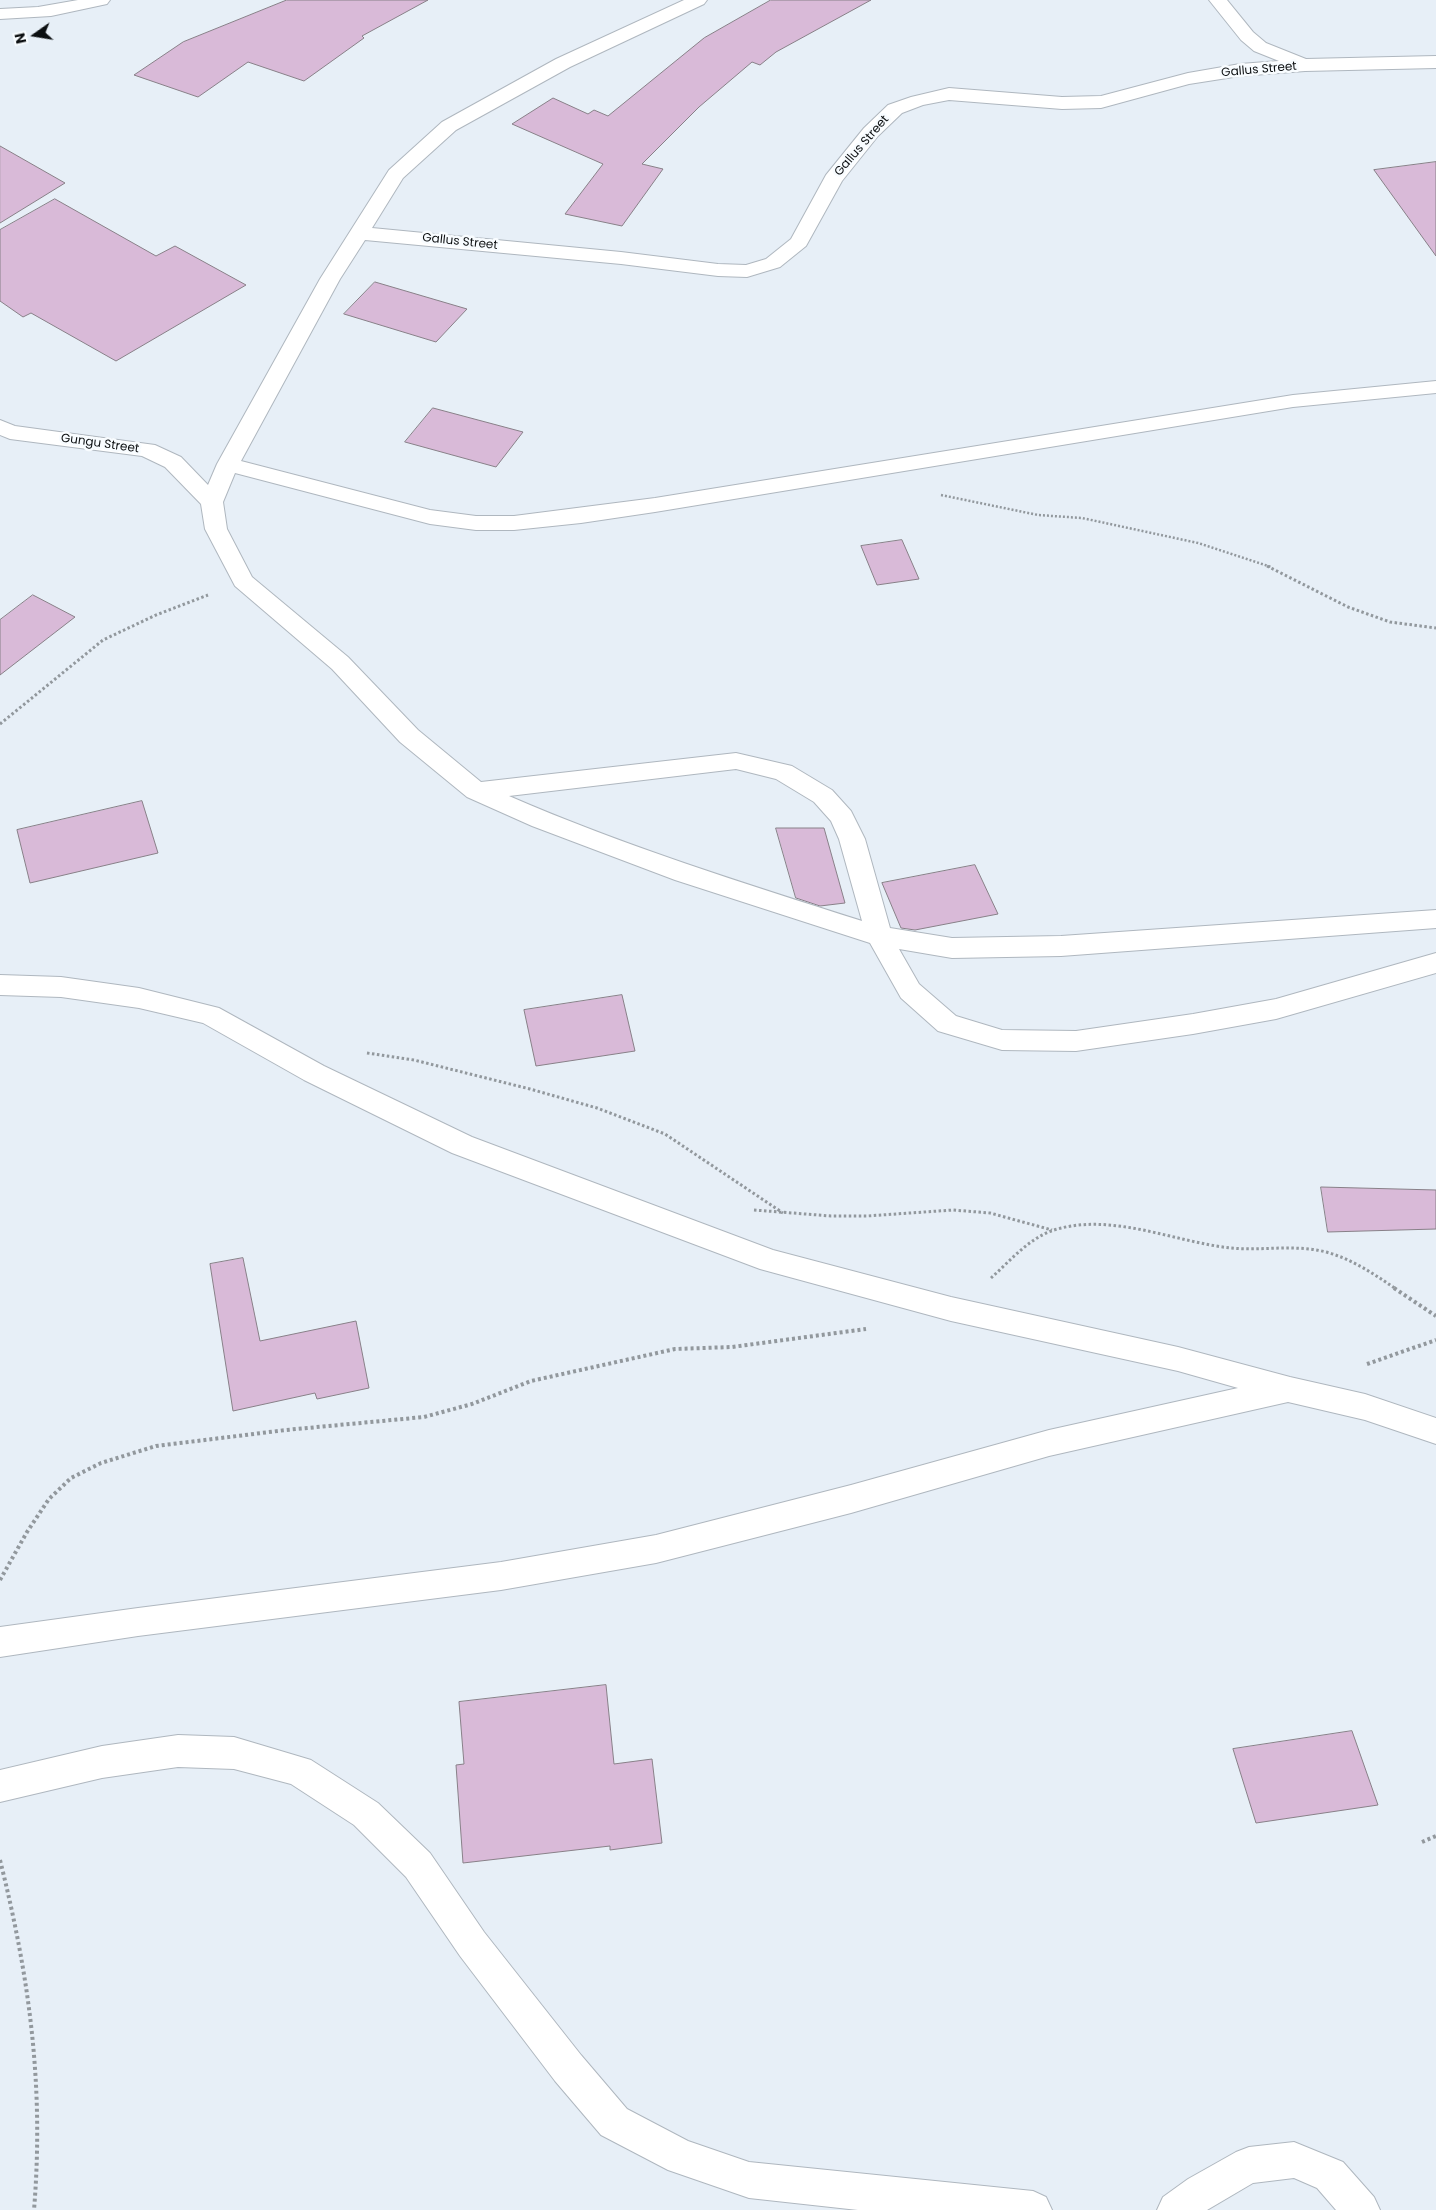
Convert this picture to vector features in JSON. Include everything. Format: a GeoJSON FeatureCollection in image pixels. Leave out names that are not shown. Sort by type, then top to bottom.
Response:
{"type":"FeatureCollection","features":[{"type":"Feature","properties":{"kind":"street"},"geometry":{"type":"LineString","coordinates":[[0,14],[44,13],[101,0]]}},
{"type":"Feature","properties":{"kind":"street"},"geometry":{"type":"LineString","coordinates":[[698,0],[563,63],[449,126],[396,174],[330,279],[228,464],[212,502],[216,528],[243,581],[340,663],[409,736],[476,790],[541,820],[684,874],[879,936],[952,948],[1061,946],[1436,919]]}},
{"type":"Feature","properties":{"kind":"street"},"geometry":{"type":"LineString","coordinates":[[1218,0],[1247,36],[1260,47],[1305,65]]}},
{"type":"Feature","properties":{"kind":"street","name":"Gallus Street"},"geometry":{"type":"LineString","coordinates":[[359,233],[747,272],[772,263],[799,242],[833,179],[871,132],[895,109],[949,94],[1062,103],[1101,102],[1196,77],[1240,70],[1435,57]]}},
{"type":"Feature","properties":{"kind":"street"},"geometry":{"type":"LineString","coordinates":[[228,464],[430,517],[476,523],[514,523],[581,516],[1293,401],[1436,387]]}},
{"type":"Feature","properties":{"kind":"street","name":"Gungu Street"},"geometry":{"type":"LineString","coordinates":[[3,431],[147,450],[172,462],[212,502]]}},
{"type":"Feature","properties":{"kind":"street"},"geometry":{"type":"LineString","coordinates":[[476,790],[736,761],[783,772],[823,796],[842,817],[852,839],[879,936],[910,991],[947,1024],[1002,1040],[1076,1041],[1276,1009],[1436,963]]}},
{"type":"Feature","properties":{"kind":"street"},"geometry":{"type":"LineString","coordinates":[[0,985],[61,987],[140,998],[210,1015],[314,1073],[462,1144],[770,1261],[952,1309],[1178,1359],[1290,1390],[1365,1407],[1436,1431]]}},
{"type":"Feature","properties":{"kind":"street"},"geometry":{"type":"LineString","coordinates":[[0,1642],[138,1622],[501,1576],[656,1549],[851,1499],[1049,1443],[1290,1390]]}},
{"type":"Feature","properties":{"kind":"street"},"geometry":{"type":"LineString","coordinates":[[0,1786],[102,1762],[178,1751],[234,1754],[299,1771],[366,1814],[418,1865],[472,1944],[568,2068],[614,2122],[680,2157],[749,2180],[1033,2210]]}},
{"type":"Feature","properties":{"kind":"street"},"geometry":{"type":"LineString","coordinates":[[1176,2210],[1201,2192],[1248,2164],[1294,2160],[1330,2175],[1361,2210]]}},
{"type":"Feature","properties":{"kind":"path"},"geometry":{"type":"LineString","coordinates":[[882,468],[930,492],[973,503],[1038,515],[1082,518],[1198,543],[1275,568],[1348,607],[1381,619],[1390,622],[1436,628]]}},
{"type":"Feature","properties":{"kind":"path"},"geometry":{"type":"LineString","coordinates":[[0,724],[103,640],[156,615],[243,581]]}},
{"type":"Feature","properties":{"kind":"path"},"geometry":{"type":"LineString","coordinates":[[359,1052],[414,1060],[513,1084],[597,1108],[648,1127],[665,1134],[783,1213]]}},
{"type":"Feature","properties":{"kind":"path"},"geometry":{"type":"LineString","coordinates":[[746,1210],[831,1216],[867,1216],[952,1210],[990,1213],[1053,1231]]}},
{"type":"Feature","properties":{"kind":"path"},"geometry":{"type":"LineString","coordinates":[[952,1309],[1024,1248],[1053,1231],[1078,1224],[1111,1224],[1206,1245],[1250,1249],[1291,1248],[1325,1252],[1364,1270],[1436,1316]]}},
{"type":"Feature","properties":{"kind":"path"},"geometry":{"type":"LineString","coordinates":[[0,1580],[27,1532],[49,1500],[71,1478],[101,1463],[156,1446],[286,1430],[424,1417],[472,1404],[531,1381],[665,1351],[742,1346],[874,1327]]}},
{"type":"Feature","properties":{"kind":"path"},"geometry":{"type":"LineString","coordinates":[[1422,1842],[1436,1836]]}},
{"type":"Feature","properties":{"kind":"path"},"geometry":{"type":"LineString","coordinates":[[0,1860],[18,1937],[34,2024],[39,2101],[38,2177],[34,2210]]}},
{"type":"Feature","properties":{"kind":"building"},"geometry":{"type":"Polygon","coordinates":[[[287,0],[428,0],[362,36],[364,38],[304,81],[248,62],[198,97],[134,75],[183,42],[287,0]]]}},
{"type":"Feature","properties":{"kind":"building"},"geometry":{"type":"Polygon","coordinates":[[[771,0],[871,0],[776,52],[760,65],[752,62],[699,107],[642,164],[663,169],[622,226],[565,214],[603,164],[512,124],[553,98],[588,114],[594,110],[608,116],[704,38],[771,0]]]}},
{"type":"Feature","properties":{"kind":"building"},"geometry":{"type":"Polygon","coordinates":[[[0,146],[65,183],[0,223],[0,146]]]}},
{"type":"Feature","properties":{"kind":"building"},"geometry":{"type":"Polygon","coordinates":[[[1436,162],[1436,256],[1374,170],[1436,162]]]}},
{"type":"Feature","properties":{"kind":"building"},"geometry":{"type":"Polygon","coordinates":[[[55,199],[156,256],[175,246],[246,285],[116,361],[31,313],[23,317],[0,301],[0,230],[55,199]]]}},
{"type":"Feature","properties":{"kind":"building"},"geometry":{"type":"Polygon","coordinates":[[[375,282],[467,309],[436,342],[344,314],[375,282]]]}},
{"type":"Feature","properties":{"kind":"building"},"geometry":{"type":"Polygon","coordinates":[[[433,408],[523,432],[496,467],[405,442],[433,408]]]}},
{"type":"Feature","properties":{"kind":"building"},"geometry":{"type":"Polygon","coordinates":[[[902,540],[919,579],[877,585],[861,546],[902,540]]]}},
{"type":"Feature","properties":{"kind":"building"},"geometry":{"type":"Polygon","coordinates":[[[33,595],[75,617],[0,675],[0,620],[33,595]]]}},
{"type":"Feature","properties":{"kind":"building"},"geometry":{"type":"Polygon","coordinates":[[[142,801],[158,853],[30,883],[17,830],[142,801]]]}},
{"type":"Feature","properties":{"kind":"building"},"geometry":{"type":"Polygon","coordinates":[[[776,828],[824,828],[845,903],[820,906],[796,898],[776,828]]]}},
{"type":"Feature","properties":{"kind":"building"},"geometry":{"type":"Polygon","coordinates":[[[975,865],[998,914],[915,930],[901,928],[882,883],[975,865]]]}},
{"type":"Feature","properties":{"kind":"building"},"geometry":{"type":"Polygon","coordinates":[[[622,995],[635,1051],[536,1066],[524,1010],[622,995]]]}},
{"type":"Feature","properties":{"kind":"building"},"geometry":{"type":"Polygon","coordinates":[[[1321,1187],[1436,1190],[1436,1229],[1328,1232],[1321,1187]]]}},
{"type":"Feature","properties":{"kind":"building"},"geometry":{"type":"Polygon","coordinates":[[[243,1258],[260,1341],[356,1321],[369,1388],[317,1399],[315,1393],[233,1411],[210,1264],[243,1258]]]}},
{"type":"Feature","properties":{"kind":"building"},"geometry":{"type":"Polygon","coordinates":[[[606,1685],[614,1764],[652,1759],[662,1843],[610,1850],[610,1846],[463,1863],[456,1765],[464,1764],[459,1702],[606,1685]]]}},
{"type":"Feature","properties":{"kind":"building"},"geometry":{"type":"Polygon","coordinates":[[[1352,1731],[1378,1805],[1256,1823],[1233,1749],[1352,1731]]]}}]}
